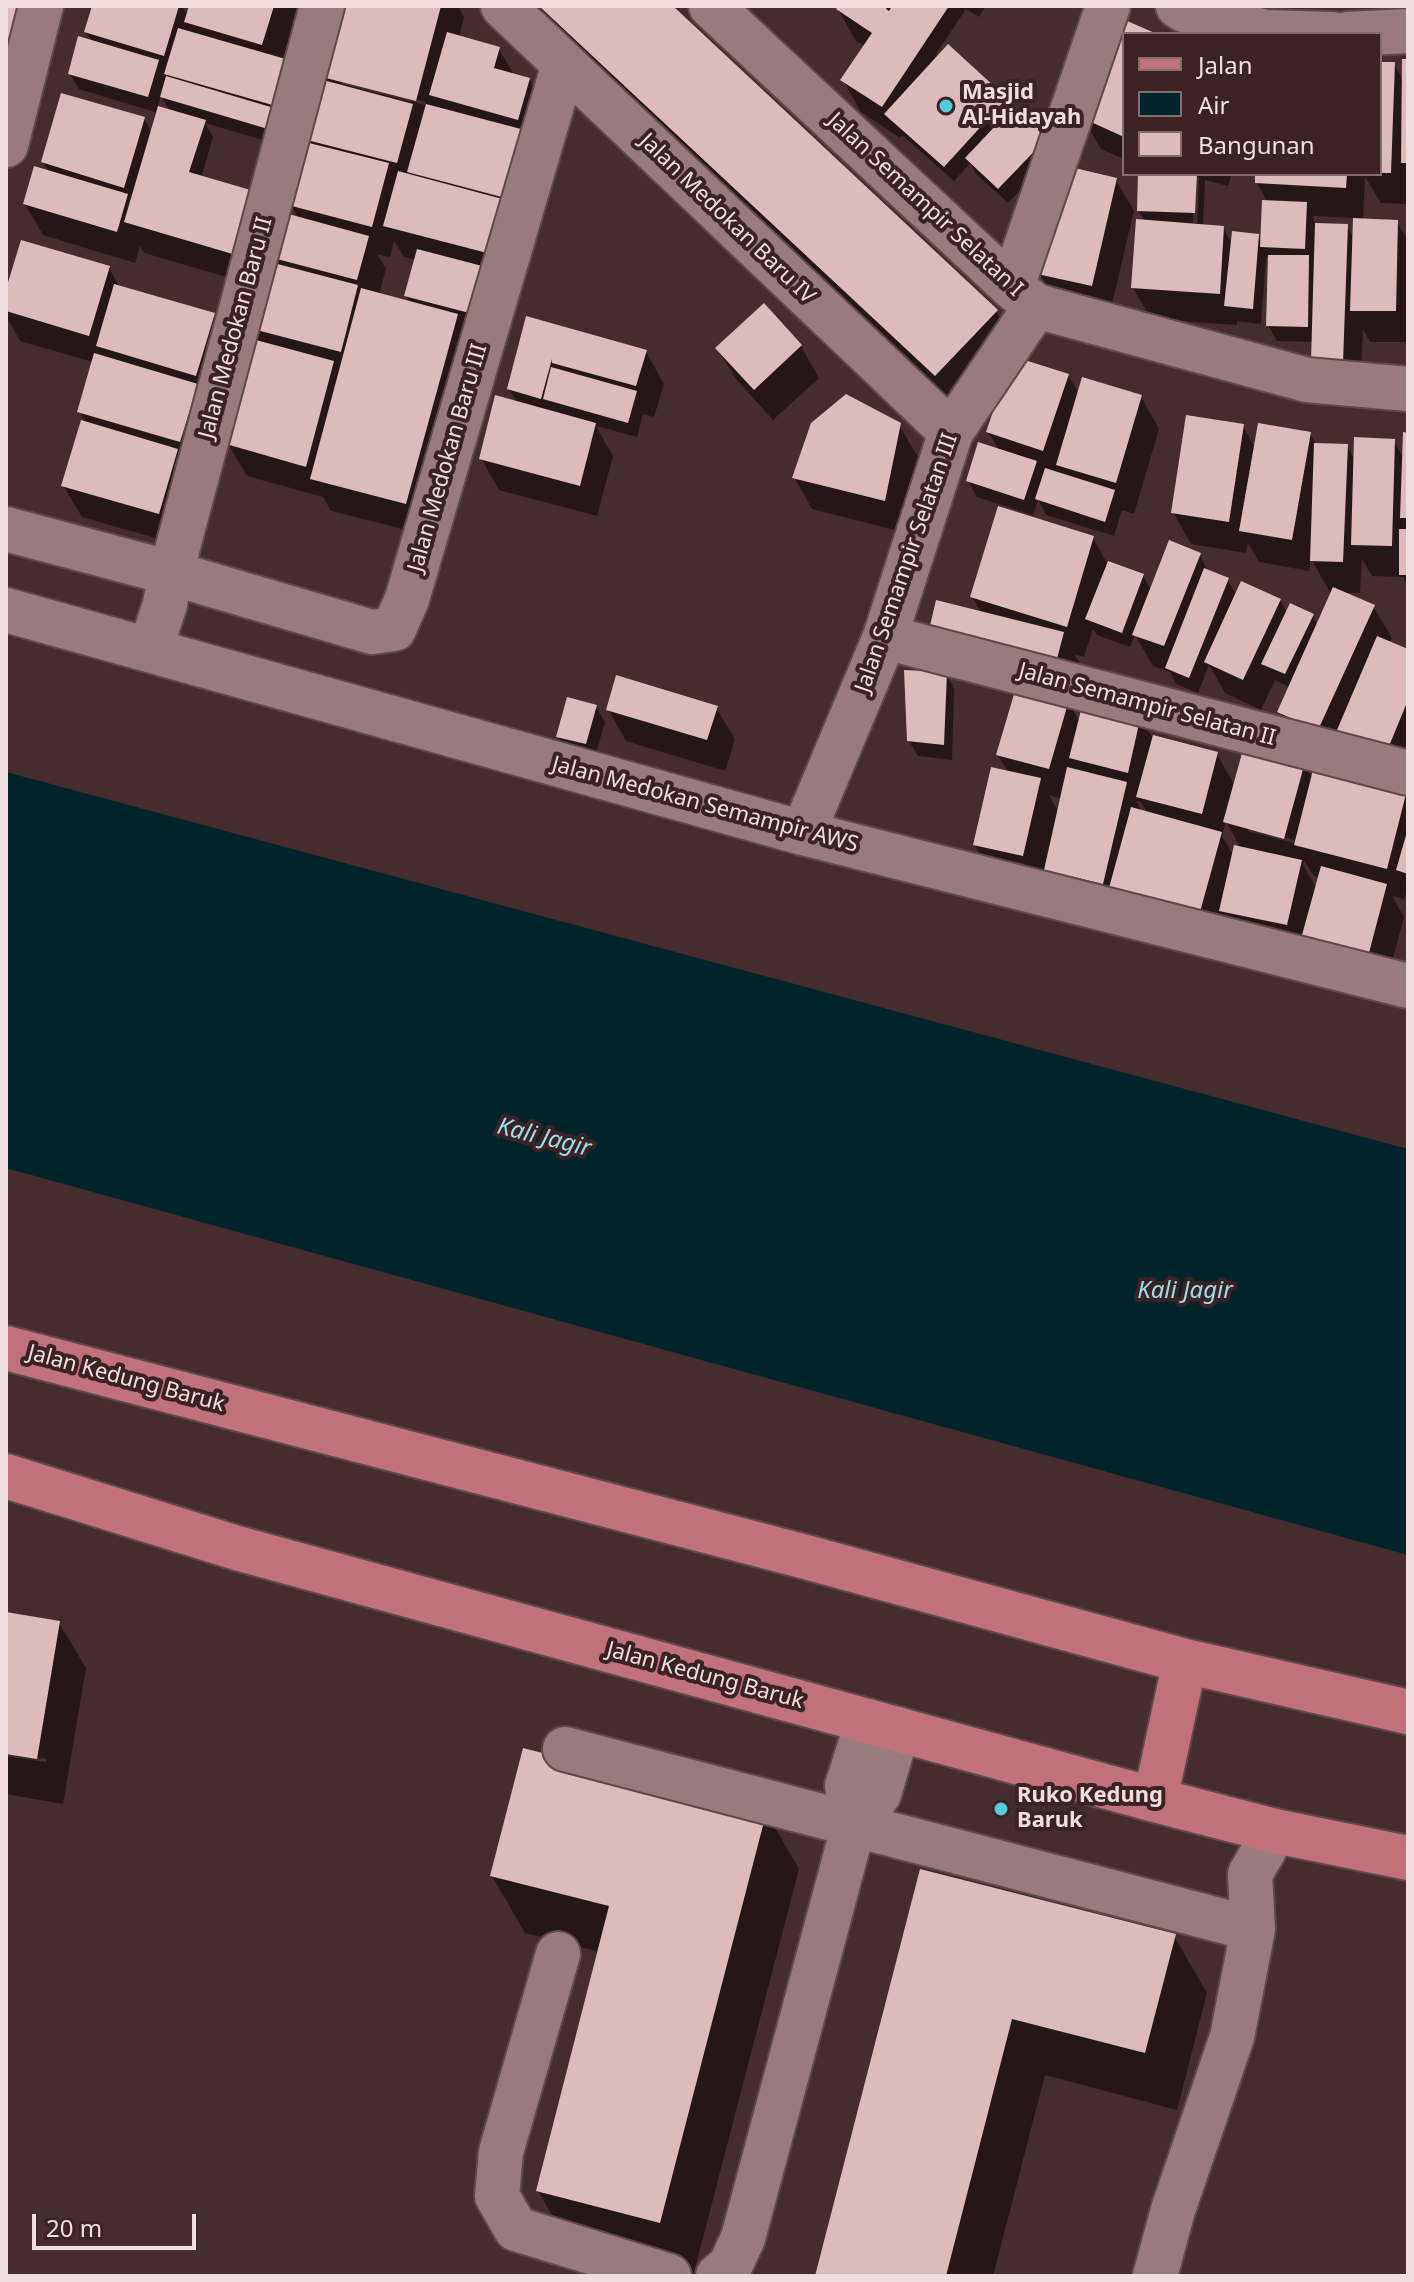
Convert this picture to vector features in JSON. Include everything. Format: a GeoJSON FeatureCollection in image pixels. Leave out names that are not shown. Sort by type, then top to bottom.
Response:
{"type":"FeatureCollection","features":[{"type":"Feature","properties":{"kind":"main road","name":"Jalan Kedung Baruk"},"geometry":{"type":"LineString","coordinates":[[8,1355],[806,1557],[1185,1661],[1408,1712]]}},
{"type":"Feature","properties":{"kind":"main road","name":"Jalan Kedung Baruk"},"geometry":{"type":"LineString","coordinates":[[6,1476],[237,1548],[1155,1800],[1275,1831],[1408,1858]]}},
{"type":"Feature","properties":{"kind":"main road"},"geometry":{"type":"LineString","coordinates":[[1155,1800],[1185,1661]]}},
{"type":"Feature","properties":{"kind":"street"},"geometry":{"type":"LineString","coordinates":[[6,145],[41,6]]}},
{"type":"Feature","properties":{"kind":"street","name":"Jalan Medokan Baru II"},"geometry":{"type":"LineString","coordinates":[[150,650],[165,604],[322,6]]}},
{"type":"Feature","properties":{"kind":"street","name":"Jalan Medokan Baru IV"},"geometry":{"type":"LineString","coordinates":[[503,6],[951,432]]}},
{"type":"Feature","properties":{"kind":"street","name":"Jalan Semampir Selatan I"},"geometry":{"type":"LineString","coordinates":[[711,6],[1024,296],[1307,380],[1408,389]]}},
{"type":"Feature","properties":{"kind":"street","name":"Jalan Semampir Selatan III"},"geometry":{"type":"LineString","coordinates":[[803,833],[885,637],[951,432],[1024,296],[1108,6]]}},
{"type":"Feature","properties":{"kind":"street"},"geometry":{"type":"LineString","coordinates":[[1178,6],[1265,32]]}},
{"type":"Feature","properties":{"kind":"street"},"geometry":{"type":"LineString","coordinates":[[1382,32],[1408,31]]}},
{"type":"Feature","properties":{"kind":"street","name":"Jalan Medokan Baru III"},"geometry":{"type":"LineString","coordinates":[[171,573],[372,632],[394,629],[411,584],[564,64]]}},
{"type":"Feature","properties":{"kind":"street"},"geometry":{"type":"LineString","coordinates":[[6,529],[171,573]]}},
{"type":"Feature","properties":{"kind":"street","name":"Jalan Medokan Semampir AWS"},"geometry":{"type":"LineString","coordinates":[[6,610],[803,833],[1408,986]]}},
{"type":"Feature","properties":{"kind":"street","name":"Jalan Semampir Selatan II"},"geometry":{"type":"LineString","coordinates":[[885,637],[1408,773]]}},
{"type":"Feature","properties":{"kind":"street"},"geometry":{"type":"LineString","coordinates":[[718,2276],[730,2266],[743,2238],[854,1824],[879,1794],[883,1725]]}},
{"type":"Feature","properties":{"kind":"street"},"geometry":{"type":"LineString","coordinates":[[565,1749],[1253,1929]]}},
{"type":"Feature","properties":{"kind":"street"},"geometry":{"type":"LineString","coordinates":[[1155,2276],[1173,2210],[1232,2037],[1253,1929],[1250,1874],[1275,1831]]}},
{"type":"Feature","properties":{"kind":"street"},"geometry":{"type":"LineString","coordinates":[[558,1954],[501,2152],[497,2196],[516,2229],[669,2276]]}},
{"type":"Feature","properties":{"kind":"water","name":"Kali Jagir"},"geometry":{"type":"Polygon","coordinates":[[[6,772],[1408,1149],[1408,1555],[6,1168],[6,772]]]}},
{"type":"Feature","properties":{"kind":"building"},"geometry":{"type":"Polygon","coordinates":[[[6,6],[19,6],[9,39],[6,38],[6,6]]]}},
{"type":"Feature","properties":{"kind":"building"},"geometry":{"type":"Polygon","coordinates":[[[92,6],[179,6],[164,56],[84,32],[92,6]]]}},
{"type":"Feature","properties":{"kind":"building"},"geometry":{"type":"Polygon","coordinates":[[[189,6],[274,6],[262,45],[184,22],[189,6]]]}},
{"type":"Feature","properties":{"kind":"building"},"geometry":{"type":"Polygon","coordinates":[[[337,6],[441,6],[416,101],[318,76],[337,6]]]}},
{"type":"Feature","properties":{"kind":"building"},"geometry":{"type":"Polygon","coordinates":[[[539,6],[673,6],[998,310],[935,376],[539,6]]]}},
{"type":"Feature","properties":{"kind":"building"},"geometry":{"type":"Polygon","coordinates":[[[838,6],[888,6],[886,9],[889,11],[892,6],[949,6],[882,107],[840,80],[872,33],[836,9],[838,6]]]}},
{"type":"Feature","properties":{"kind":"building"},"geometry":{"type":"Polygon","coordinates":[[[1125,20],[1152,32],[1122,32],[1122,136],[1080,117],[1125,20]]]}},
{"type":"Feature","properties":{"kind":"building"},"geometry":{"type":"Polygon","coordinates":[[[178,28],[289,60],[276,106],[164,74],[178,28]]]}},
{"type":"Feature","properties":{"kind":"building"},"geometry":{"type":"Polygon","coordinates":[[[447,32],[500,47],[494,68],[530,78],[518,120],[429,95],[447,32]]]}},
{"type":"Feature","properties":{"kind":"building"},"geometry":{"type":"Polygon","coordinates":[[[78,36],[159,60],[148,97],[68,74],[78,36]]]}},
{"type":"Feature","properties":{"kind":"building","name":"Masjid Al-Hidayah"},"geometry":{"type":"Polygon","coordinates":[[[948,44],[1007,98],[944,167],[884,114],[948,44]]]}},
{"type":"Feature","properties":{"kind":"building"},"geometry":{"type":"Polygon","coordinates":[[[1402,59],[1408,59],[1408,163],[1401,163],[1402,59]]]}},
{"type":"Feature","properties":{"kind":"building"},"geometry":{"type":"Polygon","coordinates":[[[1382,62],[1395,62],[1391,173],[1382,173],[1382,62]]]}},
{"type":"Feature","properties":{"kind":"building"},"geometry":{"type":"Polygon","coordinates":[[[166,76],[274,108],[268,129],[160,97],[166,76]]]}},
{"type":"Feature","properties":{"kind":"building"},"geometry":{"type":"Polygon","coordinates":[[[323,80],[413,104],[397,163],[307,140],[323,80]]]}},
{"type":"Feature","properties":{"kind":"building"},"geometry":{"type":"Polygon","coordinates":[[[61,93],[145,117],[124,188],[41,162],[61,93]]]}},
{"type":"Feature","properties":{"kind":"building"},"geometry":{"type":"Polygon","coordinates":[[[426,104],[536,133],[517,201],[407,172],[426,104]]]}},
{"type":"Feature","properties":{"kind":"building"},"geometry":{"type":"Polygon","coordinates":[[[158,106],[206,120],[189,172],[254,191],[236,255],[124,222],[158,106]]]}},
{"type":"Feature","properties":{"kind":"building"},"geometry":{"type":"Polygon","coordinates":[[[1014,106],[1048,137],[998,189],[965,158],[1014,106]]]}},
{"type":"Feature","properties":{"kind":"building"},"geometry":{"type":"Polygon","coordinates":[[[305,142],[389,163],[372,227],[288,205],[305,142]]]}},
{"type":"Feature","properties":{"kind":"building"},"geometry":{"type":"Polygon","coordinates":[[[1062,165],[1117,178],[1092,286],[1037,274],[1062,165]]]}},
{"type":"Feature","properties":{"kind":"building"},"geometry":{"type":"Polygon","coordinates":[[[34,166],[128,194],[117,232],[23,204],[34,166]]]}},
{"type":"Feature","properties":{"kind":"building"},"geometry":{"type":"Polygon","coordinates":[[[398,171],[510,201],[495,255],[383,226],[398,171]]]}},
{"type":"Feature","properties":{"kind":"building"},"geometry":{"type":"Polygon","coordinates":[[[1138,176],[1197,176],[1195,213],[1137,211],[1138,176]]]}},
{"type":"Feature","properties":{"kind":"building"},"geometry":{"type":"Polygon","coordinates":[[[1255,176],[1347,176],[1346,188],[1255,183],[1255,176]]]}},
{"type":"Feature","properties":{"kind":"building"},"geometry":{"type":"Polygon","coordinates":[[[1262,200],[1307,202],[1305,249],[1260,247],[1262,200]]]}},
{"type":"Feature","properties":{"kind":"building"},"geometry":{"type":"Polygon","coordinates":[[[285,213],[369,236],[357,280],[273,258],[285,213]]]}},
{"type":"Feature","properties":{"kind":"building"},"geometry":{"type":"Polygon","coordinates":[[[1353,218],[1398,220],[1396,311],[1350,311],[1353,218]]]}},
{"type":"Feature","properties":{"kind":"building"},"geometry":{"type":"Polygon","coordinates":[[[1136,219],[1224,226],[1220,294],[1131,288],[1136,219]]]}},
{"type":"Feature","properties":{"kind":"building"},"geometry":{"type":"Polygon","coordinates":[[[1315,223],[1348,224],[1343,363],[1311,361],[1315,223]]]}},
{"type":"Feature","properties":{"kind":"building"},"geometry":{"type":"Polygon","coordinates":[[[1232,231],[1259,234],[1253,309],[1224,306],[1232,231]]]}},
{"type":"Feature","properties":{"kind":"building"},"geometry":{"type":"Polygon","coordinates":[[[21,240],[110,266],[89,336],[6,311],[6,289],[21,240]]]}},
{"type":"Feature","properties":{"kind":"building"},"geometry":{"type":"Polygon","coordinates":[[[417,249],[490,268],[477,315],[404,296],[417,249]]]}},
{"type":"Feature","properties":{"kind":"building"},"geometry":{"type":"Polygon","coordinates":[[[1268,255],[1309,255],[1308,327],[1266,326],[1268,255]]]}},
{"type":"Feature","properties":{"kind":"building"},"geometry":{"type":"Polygon","coordinates":[[[266,261],[358,285],[341,352],[249,328],[266,261]]]}},
{"type":"Feature","properties":{"kind":"building"},"geometry":{"type":"Polygon","coordinates":[[[114,284],[215,313],[196,376],[96,346],[114,284]]]}},
{"type":"Feature","properties":{"kind":"building"},"geometry":{"type":"Polygon","coordinates":[[[361,288],[458,314],[406,504],[310,479],[361,288]]]}},
{"type":"Feature","properties":{"kind":"building"},"geometry":{"type":"Polygon","coordinates":[[[764,303],[802,345],[754,390],[715,348],[764,303]]]}},
{"type":"Feature","properties":{"kind":"building"},"geometry":{"type":"Polygon","coordinates":[[[526,316],[647,350],[636,386],[552,363],[552,359],[541,399],[507,389],[526,316]]]}},
{"type":"Feature","properties":{"kind":"building"},"geometry":{"type":"Polygon","coordinates":[[[256,340],[334,361],[306,467],[226,444],[256,340]]]}},
{"type":"Feature","properties":{"kind":"building"},"geometry":{"type":"Polygon","coordinates":[[[94,353],[198,384],[180,442],[77,412],[94,353]]]}},
{"type":"Feature","properties":{"kind":"building"},"geometry":{"type":"Polygon","coordinates":[[[1012,356],[1069,374],[1043,451],[986,432],[1012,356]]]}},
{"type":"Feature","properties":{"kind":"building"},"geometry":{"type":"Polygon","coordinates":[[[551,367],[637,391],[628,423],[543,399],[551,367]]]}},
{"type":"Feature","properties":{"kind":"building"},"geometry":{"type":"Polygon","coordinates":[[[1082,377],[1142,395],[1116,483],[1056,465],[1082,377]]]}},
{"type":"Feature","properties":{"kind":"building"},"geometry":{"type":"Polygon","coordinates":[[[846,394],[901,423],[885,501],[792,478],[811,423],[846,394]]]}},
{"type":"Feature","properties":{"kind":"building"},"geometry":{"type":"Polygon","coordinates":[[[495,395],[596,423],[580,486],[479,459],[495,395]]]}},
{"type":"Feature","properties":{"kind":"building"},"geometry":{"type":"Polygon","coordinates":[[[1186,415],[1244,424],[1229,522],[1171,513],[1186,415]]]}},
{"type":"Feature","properties":{"kind":"building"},"geometry":{"type":"Polygon","coordinates":[[[81,420],[178,449],[159,514],[61,486],[81,420]]]}},
{"type":"Feature","properties":{"kind":"building"},"geometry":{"type":"Polygon","coordinates":[[[1258,423],[1311,432],[1292,540],[1239,531],[1258,423]]]}},
{"type":"Feature","properties":{"kind":"building"},"geometry":{"type":"Polygon","coordinates":[[[1403,432],[1408,433],[1408,518],[1400,518],[1403,432]]]}},
{"type":"Feature","properties":{"kind":"building"},"geometry":{"type":"Polygon","coordinates":[[[1354,437],[1395,439],[1392,546],[1351,545],[1354,437]]]}},
{"type":"Feature","properties":{"kind":"building"},"geometry":{"type":"Polygon","coordinates":[[[978,442],[1037,461],[1024,500],[966,481],[978,442]]]}},
{"type":"Feature","properties":{"kind":"building"},"geometry":{"type":"Polygon","coordinates":[[[1314,443],[1348,444],[1343,562],[1310,561],[1314,443]]]}},
{"type":"Feature","properties":{"kind":"building"},"geometry":{"type":"Polygon","coordinates":[[[1045,468],[1115,490],[1105,522],[1035,499],[1045,468]]]}},
{"type":"Feature","properties":{"kind":"building"},"geometry":{"type":"Polygon","coordinates":[[[998,506],[1094,536],[1067,627],[970,597],[998,506]]]}},
{"type":"Feature","properties":{"kind":"building"},"geometry":{"type":"Polygon","coordinates":[[[1399,529],[1408,529],[1408,575],[1399,575],[1399,529]]]}},
{"type":"Feature","properties":{"kind":"building"},"geometry":{"type":"Polygon","coordinates":[[[1169,540],[1201,553],[1164,646],[1132,635],[1169,540]]]}},
{"type":"Feature","properties":{"kind":"building"},"geometry":{"type":"Polygon","coordinates":[[[1108,561],[1144,574],[1122,633],[1085,619],[1108,561]]]}},
{"type":"Feature","properties":{"kind":"building"},"geometry":{"type":"Polygon","coordinates":[[[1204,568],[1229,578],[1189,678],[1165,668],[1204,568]]]}},
{"type":"Feature","properties":{"kind":"building"},"geometry":{"type":"Polygon","coordinates":[[[1241,581],[1281,599],[1243,680],[1204,662],[1241,581]]]}},
{"type":"Feature","properties":{"kind":"building"},"geometry":{"type":"Polygon","coordinates":[[[1333,587],[1375,605],[1318,730],[1277,712],[1333,587]]]}},
{"type":"Feature","properties":{"kind":"building"},"geometry":{"type":"Polygon","coordinates":[[[936,600],[1064,632],[1053,674],[926,643],[936,600]]]}},
{"type":"Feature","properties":{"kind":"building"},"geometry":{"type":"Polygon","coordinates":[[[1290,603],[1314,614],[1285,674],[1261,664],[1290,603]]]}},
{"type":"Feature","properties":{"kind":"building"},"geometry":{"type":"Polygon","coordinates":[[[1377,636],[1408,649],[1408,700],[1387,751],[1337,730],[1377,636]]]}},
{"type":"Feature","properties":{"kind":"building"},"geometry":{"type":"Polygon","coordinates":[[[904,670],[947,672],[944,745],[907,741],[904,670]]]}},
{"type":"Feature","properties":{"kind":"building"},"geometry":{"type":"Polygon","coordinates":[[[616,675],[718,706],[707,740],[606,710],[616,675]]]}},
{"type":"Feature","properties":{"kind":"building"},"geometry":{"type":"Polygon","coordinates":[[[1017,684],[1069,700],[1049,769],[996,755],[1017,684]]]}},
{"type":"Feature","properties":{"kind":"building"},"geometry":{"type":"Polygon","coordinates":[[[567,697],[597,705],[586,744],[556,737],[567,697]]]}},
{"type":"Feature","properties":{"kind":"building"},"geometry":{"type":"Polygon","coordinates":[[[1083,702],[1141,715],[1128,773],[1069,758],[1083,702]]]}},
{"type":"Feature","properties":{"kind":"building"},"geometry":{"type":"Polygon","coordinates":[[[1153,735],[1218,752],[1202,814],[1136,797],[1153,735]]]}},
{"type":"Feature","properties":{"kind":"building"},"geometry":{"type":"Polygon","coordinates":[[[1244,746],[1305,762],[1284,839],[1223,822],[1244,746]]]}},
{"type":"Feature","properties":{"kind":"building"},"geometry":{"type":"Polygon","coordinates":[[[1315,762],[1408,786],[1387,869],[1294,845],[1315,762]]]}},
{"type":"Feature","properties":{"kind":"building"},"geometry":{"type":"Polygon","coordinates":[[[991,767],[1041,778],[1023,856],[973,845],[991,767]]]}},
{"type":"Feature","properties":{"kind":"building"},"geometry":{"type":"Polygon","coordinates":[[[1067,767],[1127,782],[1103,884],[1044,870],[1067,767]]]}},
{"type":"Feature","properties":{"kind":"building"},"geometry":{"type":"Polygon","coordinates":[[[1131,807],[1222,832],[1200,912],[1109,888],[1131,807]]]}},
{"type":"Feature","properties":{"kind":"building"},"geometry":{"type":"Polygon","coordinates":[[[1408,832],[1408,874],[1396,870],[1408,832]]]}},
{"type":"Feature","properties":{"kind":"building"},"geometry":{"type":"Polygon","coordinates":[[[1234,845],[1302,860],[1287,925],[1219,911],[1234,845]]]}},
{"type":"Feature","properties":{"kind":"building"},"geometry":{"type":"Polygon","coordinates":[[[1321,866],[1387,884],[1369,953],[1302,935],[1321,866]]]}},
{"type":"Feature","properties":{"kind":"building"},"geometry":{"type":"Polygon","coordinates":[[[6,1612],[60,1621],[37,1759],[6,1754],[6,1612]]]}},
{"type":"Feature","properties":{"kind":"building"},"geometry":{"type":"Polygon","coordinates":[[[523,1748],[767,1810],[660,2223],[536,2191],[609,1906],[490,1876],[523,1748]]]}},
{"type":"Feature","properties":{"kind":"building"},"geometry":{"type":"Polygon","coordinates":[[[920,1869],[1176,1934],[1145,2053],[1012,2019],[946,2276],[815,2276],[920,1869]]]}},
{"type":"Feature","properties":{"kind":"place","name":"Masjid Al-Hidayah"},"geometry":{"type":"Point","coordinates":[946,106]}},
{"type":"Feature","properties":{"kind":"place","name":"Ruko Kedung Baruk"},"geometry":{"type":"Point","coordinates":[1001,1809]}}]}
